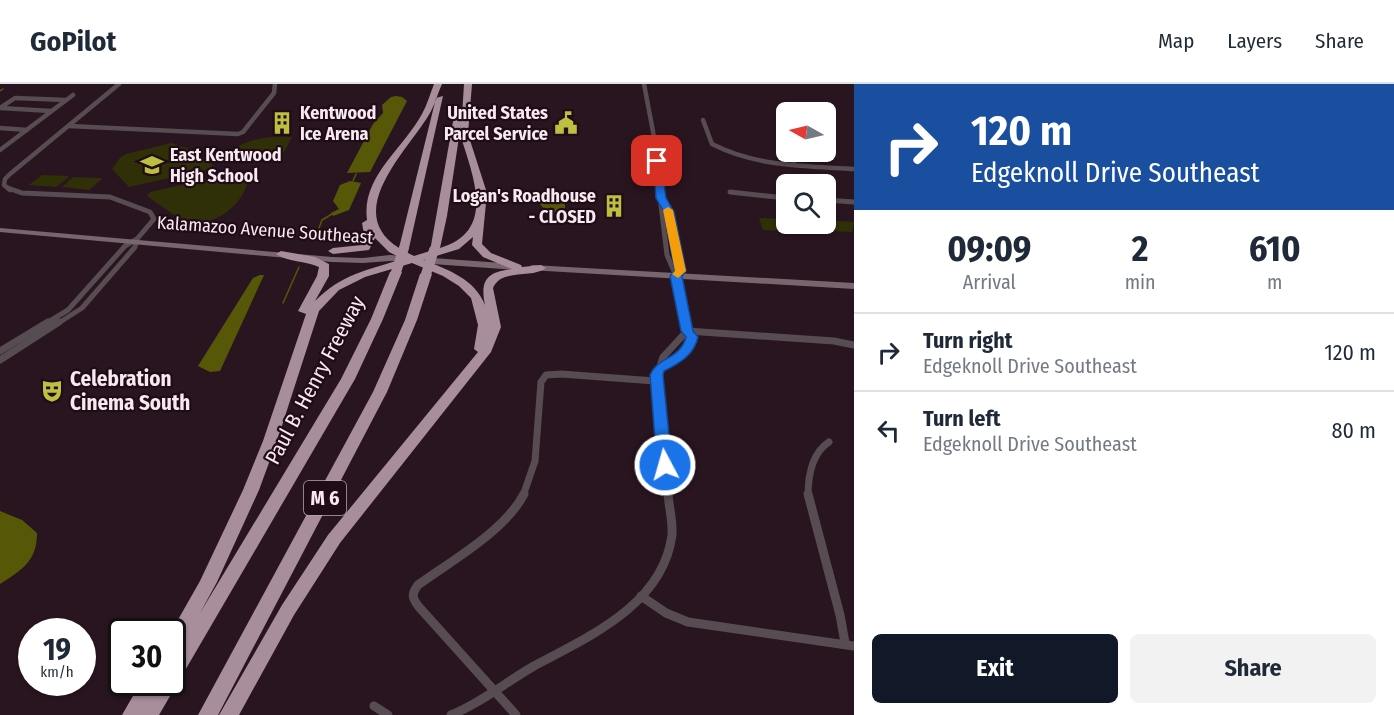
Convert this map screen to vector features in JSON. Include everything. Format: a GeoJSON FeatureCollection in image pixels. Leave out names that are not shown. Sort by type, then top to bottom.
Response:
{"type":"FeatureCollection","features":[{"type":"Feature","properties":{"kind":"highway"},"geometry":{"type":"LineString","coordinates":[[333,251],[359,250],[366,247],[370,240],[367,214],[383,173],[425,116],[438,84]]}},
{"type":"Feature","properties":{"kind":"highway","name":"Paul B. Henry Freeway"},"geometry":{"type":"LineString","coordinates":[[186,651],[348,379],[377,319],[393,265],[404,248],[443,84]]}},
{"type":"Feature","properties":{"kind":"highway"},"geometry":{"type":"LineString","coordinates":[[466,84],[464,134],[482,193],[478,248],[487,255],[517,267]]}},
{"type":"Feature","properties":{"kind":"highway","name":"M 6"},"geometry":{"type":"LineString","coordinates":[[208,715],[380,392],[411,320],[442,216],[466,84]]}},
{"type":"Feature","properties":{"kind":"highway"},"geometry":{"type":"LineString","coordinates":[[373,198],[371,217],[377,235],[394,249],[414,260],[460,280],[474,293],[482,308],[484,329],[482,345],[449,396]]}},
{"type":"Feature","properties":{"kind":"highway"},"geometry":{"type":"LineString","coordinates":[[186,621],[243,510],[270,441],[310,316],[326,296],[342,284],[361,275],[441,253],[464,241],[475,227],[481,211]]}},
{"type":"Feature","properties":{"kind":"highway"},"geometry":{"type":"LineString","coordinates":[[281,254],[316,260],[323,264],[325,269],[301,317],[288,383]]}},
{"type":"Feature","properties":{"kind":"highway"},"geometry":{"type":"LineString","coordinates":[[229,715],[288,610],[334,539],[449,396],[478,364],[493,335],[495,320],[488,288],[490,281],[505,273],[541,268]]}},
{"type":"Feature","properties":{"kind":"highway"},"geometry":{"type":"LineString","coordinates":[[132,715],[144,696]]}},
{"type":"Feature","properties":{"kind":"highway"},"geometry":{"type":"LineString","coordinates":[[148,715],[160,696]]}},
{"type":"Feature","properties":{"kind":"main road","name":"Kalamazoo Avenue Southeast"},"geometry":{"type":"LineString","coordinates":[[0,230],[137,239],[281,254],[378,261],[393,265],[414,260],[854,286]]}},
{"type":"Feature","properties":{"kind":"main road","name":"Kalamazoo Avenue Southeast"},"geometry":{"type":"LineString","coordinates":[[137,239],[157,238],[381,255],[393,265]]}},
{"type":"Feature","properties":{"kind":"street"},"geometry":{"type":"LineString","coordinates":[[0,351],[68,310],[125,246],[137,239],[154,219],[150,212],[114,198],[22,193],[12,191],[4,185],[9,174],[119,84]]}},
{"type":"Feature","properties":{"kind":"street"},"geometry":{"type":"LineString","coordinates":[[69,126],[237,134],[243,132],[274,93],[275,84]]}},
{"type":"Feature","properties":{"kind":"street"},"geometry":{"type":"LineString","coordinates":[[644,84],[665,237],[672,270],[676,276],[687,331],[692,340],[686,351],[673,363],[659,369]]}},
{"type":"Feature","properties":{"kind":"street"},"geometry":{"type":"LineString","coordinates":[[0,150],[73,95]]}},
{"type":"Feature","properties":{"kind":"street"},"geometry":{"type":"LineString","coordinates":[[0,108],[15,98],[66,100]]}},
{"type":"Feature","properties":{"kind":"street"},"geometry":{"type":"LineString","coordinates":[[0,108],[51,111]]}},
{"type":"Feature","properties":{"kind":"street"},"geometry":{"type":"LineString","coordinates":[[703,120],[712,144],[723,151],[748,159],[854,169]]}},
{"type":"Feature","properties":{"kind":"street"},"geometry":{"type":"LineString","coordinates":[[0,129],[27,130]]}},
{"type":"Feature","properties":{"kind":"street"},"geometry":{"type":"LineString","coordinates":[[730,192],[776,197]]}},
{"type":"Feature","properties":{"kind":"street"},"geometry":{"type":"LineString","coordinates":[[661,198],[669,212],[678,252],[680,271],[676,276]]}},
{"type":"Feature","properties":{"kind":"street"},"geometry":{"type":"LineString","coordinates":[[836,201],[854,202]]}},
{"type":"Feature","properties":{"kind":"street"},"geometry":{"type":"LineString","coordinates":[[0,360],[82,308],[135,247],[137,239]]}},
{"type":"Feature","properties":{"kind":"street"},"geometry":{"type":"LineString","coordinates":[[687,331],[834,341],[854,345]]}},
{"type":"Feature","properties":{"kind":"street"},"geometry":{"type":"LineString","coordinates":[[451,715],[468,709],[532,667],[564,652],[641,596],[658,576],[668,556],[672,533],[655,381],[663,357],[687,331]]}},
{"type":"Feature","properties":{"kind":"street"},"geometry":{"type":"LineString","coordinates":[[516,715],[413,599],[413,592],[418,585],[511,513],[528,489],[536,454],[541,381],[546,375],[561,374],[655,381]]}},
{"type":"Feature","properties":{"kind":"street"},"geometry":{"type":"LineString","coordinates":[[641,596],[666,613],[688,622],[849,644],[808,501],[808,477],[820,448],[829,442]]}},
{"type":"Feature","properties":{"kind":"street"},"geometry":{"type":"LineString","coordinates":[[374,706],[388,715]]}},
{"type":"Feature","properties":{"kind":"shaded area"},"geometry":{"type":"Polygon","coordinates":[[[396,96],[407,101],[370,172],[347,173],[373,124],[383,113],[382,105],[391,97],[396,96]]]}},
{"type":"Feature","properties":{"kind":"shaded area"},"geometry":{"type":"Polygon","coordinates":[[[292,137],[282,156],[229,153],[251,141],[292,137]]]}},
{"type":"Feature","properties":{"kind":"shaded area"},"geometry":{"type":"Polygon","coordinates":[[[171,143],[192,150],[213,165],[209,169],[129,187],[112,169],[126,154],[171,143]]]}},
{"type":"Feature","properties":{"kind":"shaded area"},"geometry":{"type":"Polygon","coordinates":[[[234,173],[248,178],[241,198],[231,209],[209,221],[187,224],[147,196],[150,192],[234,173]]]}},
{"type":"Feature","properties":{"kind":"shaded area"},"geometry":{"type":"Polygon","coordinates":[[[42,175],[69,177],[56,187],[29,185],[42,175]]]}},
{"type":"Feature","properties":{"kind":"shaded area"},"geometry":{"type":"Polygon","coordinates":[[[73,177],[102,179],[89,190],[62,187],[73,177]]]}},
{"type":"Feature","properties":{"kind":"shaded area"},"geometry":{"type":"Polygon","coordinates":[[[350,181],[361,183],[349,210],[333,216],[331,213],[339,209],[333,201],[340,185],[350,181]]]}},
{"type":"Feature","properties":{"kind":"shaded area"},"geometry":{"type":"Polygon","coordinates":[[[536,200],[565,201],[565,218],[552,217],[536,200]]]}},
{"type":"Feature","properties":{"kind":"shaded area"},"geometry":{"type":"Polygon","coordinates":[[[759,218],[776,219],[776,231],[763,230],[759,218]]]}},
{"type":"Feature","properties":{"kind":"shaded area"},"geometry":{"type":"Polygon","coordinates":[[[836,221],[854,222],[852,232],[836,231],[836,221]]]}},
{"type":"Feature","properties":{"kind":"shaded area"},"geometry":{"type":"Polygon","coordinates":[[[264,275],[220,371],[210,372],[198,366],[253,278],[264,275]]]}},
{"type":"Feature","properties":{"kind":"shaded area"},"geometry":{"type":"Polygon","coordinates":[[[0,511],[22,520],[37,533],[34,551],[27,564],[0,584],[0,511]]]}},
{"type":"Feature","properties":{"kind":"waterway"},"geometry":{"type":"LineString","coordinates":[[353,181],[356,174]]}},
{"type":"Feature","properties":{"kind":"waterway"},"geometry":{"type":"LineString","coordinates":[[314,241],[322,220],[332,214]]}},
{"type":"Feature","properties":{"kind":"waterway"},"geometry":{"type":"LineString","coordinates":[[283,303],[299,267]]}},
{"type":"Feature","properties":{"kind":"slow traffic"},"geometry":{"type":"LineString","coordinates":[[668,210],[678,252],[680,271],[678,274]]}},
{"type":"Feature","properties":{"kind":"place","name":"Kentwood Ice Arena"},"geometry":{"type":"Point","coordinates":[282,123]}},
{"type":"Feature","properties":{"kind":"place","name":"United States Parcel Service"},"geometry":{"type":"Point","coordinates":[566,123]}},
{"type":"Feature","properties":{"kind":"place","name":"East Kentwood High School"},"geometry":{"type":"Point","coordinates":[152,165]}},
{"type":"Feature","properties":{"kind":"place","name":"Logan's Roadhouse - CLOSED"},"geometry":{"type":"Point","coordinates":[614,206]}},
{"type":"Feature","properties":{"kind":"place","name":"Celebration Cinema South"},"geometry":{"type":"Point","coordinates":[52,391]}},
{"type":"Feature","properties":{"kind":"route"},"geometry":{"type":"LineString","coordinates":[[657,161],[661,198],[669,212],[678,252],[680,271],[676,276],[687,331],[692,337],[690,345],[681,357],[659,369],[656,375],[665,465]]}}]}
